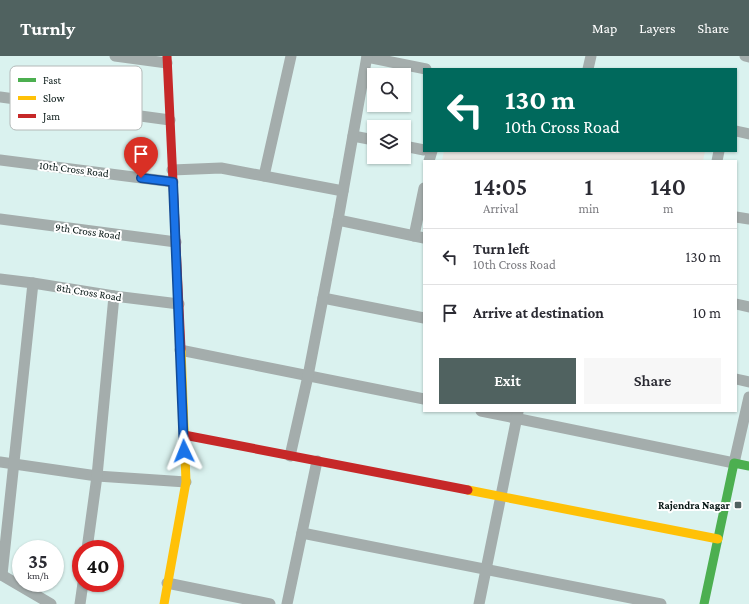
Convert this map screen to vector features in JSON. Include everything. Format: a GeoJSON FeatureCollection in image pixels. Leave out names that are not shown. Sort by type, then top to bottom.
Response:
{"type":"FeatureCollection","features":[{"type":"Feature","properties":{"kind":"street"},"geometry":{"type":"LineString","coordinates":[[115,56],[167,60],[186,482],[164,604]]}},
{"type":"Feature","properties":{"kind":"street"},"geometry":{"type":"LineString","coordinates":[[264,176],[291,56]]}},
{"type":"Feature","properties":{"kind":"street"},"geometry":{"type":"LineString","coordinates":[[290,456],[308,376],[338,220],[367,56],[423,68]]}},
{"type":"Feature","properties":{"kind":"street"},"geometry":{"type":"LineString","coordinates":[[588,68],[591,56]]}},
{"type":"Feature","properties":{"kind":"street"},"geometry":{"type":"LineString","coordinates":[[745,56],[749,57]]}},
{"type":"Feature","properties":{"kind":"street"},"geometry":{"type":"LineString","coordinates":[[0,97],[10,98]]}},
{"type":"Feature","properties":{"kind":"street"},"geometry":{"type":"LineString","coordinates":[[142,116],[170,120]]}},
{"type":"Feature","properties":{"kind":"street"},"geometry":{"type":"LineString","coordinates":[[737,131],[749,134]]}},
{"type":"Feature","properties":{"kind":"street"},"geometry":{"type":"LineString","coordinates":[[353,136],[367,139]]}},
{"type":"Feature","properties":{"kind":"street"},"geometry":{"type":"LineString","coordinates":[[411,148],[423,151]]}},
{"type":"Feature","properties":{"kind":"street","name":"10th Cross Road"},"geometry":{"type":"LineString","coordinates":[[0,160],[173,182]]}},
{"type":"Feature","properties":{"kind":"street"},"geometry":{"type":"LineString","coordinates":[[172,170],[221,168],[343,191]]}},
{"type":"Feature","properties":{"kind":"street"},"geometry":{"type":"LineString","coordinates":[[338,220],[419,237],[423,198]]}},
{"type":"Feature","properties":{"kind":"street"},"geometry":{"type":"LineString","coordinates":[[737,217],[749,219]]}},
{"type":"Feature","properties":{"kind":"street","name":"9th Cross Road"},"geometry":{"type":"LineString","coordinates":[[0,219],[176,242]]}},
{"type":"Feature","properties":{"kind":"street","name":"8th Cross Road"},"geometry":{"type":"LineString","coordinates":[[0,279],[179,304]]}},
{"type":"Feature","properties":{"kind":"street"},"geometry":{"type":"LineString","coordinates":[[33,283],[1,574],[49,603]]}},
{"type":"Feature","properties":{"kind":"street"},"geometry":{"type":"LineString","coordinates":[[88,540],[97,476],[114,296]]}},
{"type":"Feature","properties":{"kind":"street"},"geometry":{"type":"LineString","coordinates":[[323,298],[423,318]]}},
{"type":"Feature","properties":{"kind":"street"},"geometry":{"type":"LineString","coordinates":[[737,304],[749,307]]}},
{"type":"Feature","properties":{"kind":"street"},"geometry":{"type":"LineString","coordinates":[[180,350],[423,399]]}},
{"type":"Feature","properties":{"kind":"street"},"geometry":{"type":"LineString","coordinates":[[737,379],[749,382]]}},
{"type":"Feature","properties":{"kind":"street"},"geometry":{"type":"LineString","coordinates":[[704,604],[749,397]]}},
{"type":"Feature","properties":{"kind":"street"},"geometry":{"type":"LineString","coordinates":[[490,412],[518,415],[749,466]]}},
{"type":"Feature","properties":{"kind":"street"},"geometry":{"type":"LineString","coordinates":[[479,604],[518,415]]}},
{"type":"Feature","properties":{"kind":"street"},"geometry":{"type":"LineString","coordinates":[[184,435],[718,539]]}},
{"type":"Feature","properties":{"kind":"street"},"geometry":{"type":"LineString","coordinates":[[287,604],[317,461]]}},
{"type":"Feature","properties":{"kind":"street"},"geometry":{"type":"LineString","coordinates":[[0,462],[97,476],[186,482]]}},
{"type":"Feature","properties":{"kind":"street"},"geometry":{"type":"LineString","coordinates":[[302,533],[661,604]]}},
{"type":"Feature","properties":{"kind":"street"},"geometry":{"type":"LineString","coordinates":[[167,584],[270,604]]}},
{"type":"Feature","properties":{"kind":"street"},"geometry":{"type":"LineString","coordinates":[[80,604],[82,592]]}},
{"type":"Feature","properties":{"kind":"shaded area"},"geometry":{"type":"Polygon","coordinates":[[[444,152],[705,152],[703,160],[442,160],[444,152]]]}},
{"type":"Feature","properties":{"kind":"traffic: fast"},"geometry":{"type":"LineString","coordinates":[[704,604],[734,463],[749,466]]}},
{"type":"Feature","properties":{"kind":"traffic: slow"},"geometry":{"type":"LineString","coordinates":[[164,604],[186,482],[181,349]]}},
{"type":"Feature","properties":{"kind":"traffic: slow"},"geometry":{"type":"LineString","coordinates":[[468,490],[718,539]]}},
{"type":"Feature","properties":{"kind":"traffic: jam"},"geometry":{"type":"LineString","coordinates":[[167,56],[181,349]]}},
{"type":"Feature","properties":{"kind":"traffic: jam"},"geometry":{"type":"LineString","coordinates":[[184,435],[468,490]]}},
{"type":"Feature","properties":{"kind":"place","name":"Rajendra Nagar"},"geometry":{"type":"Point","coordinates":[738,505]}},
{"type":"Feature","properties":{"kind":"route"},"geometry":{"type":"LineString","coordinates":[[141,178],[173,182],[184,451]]}}]}
